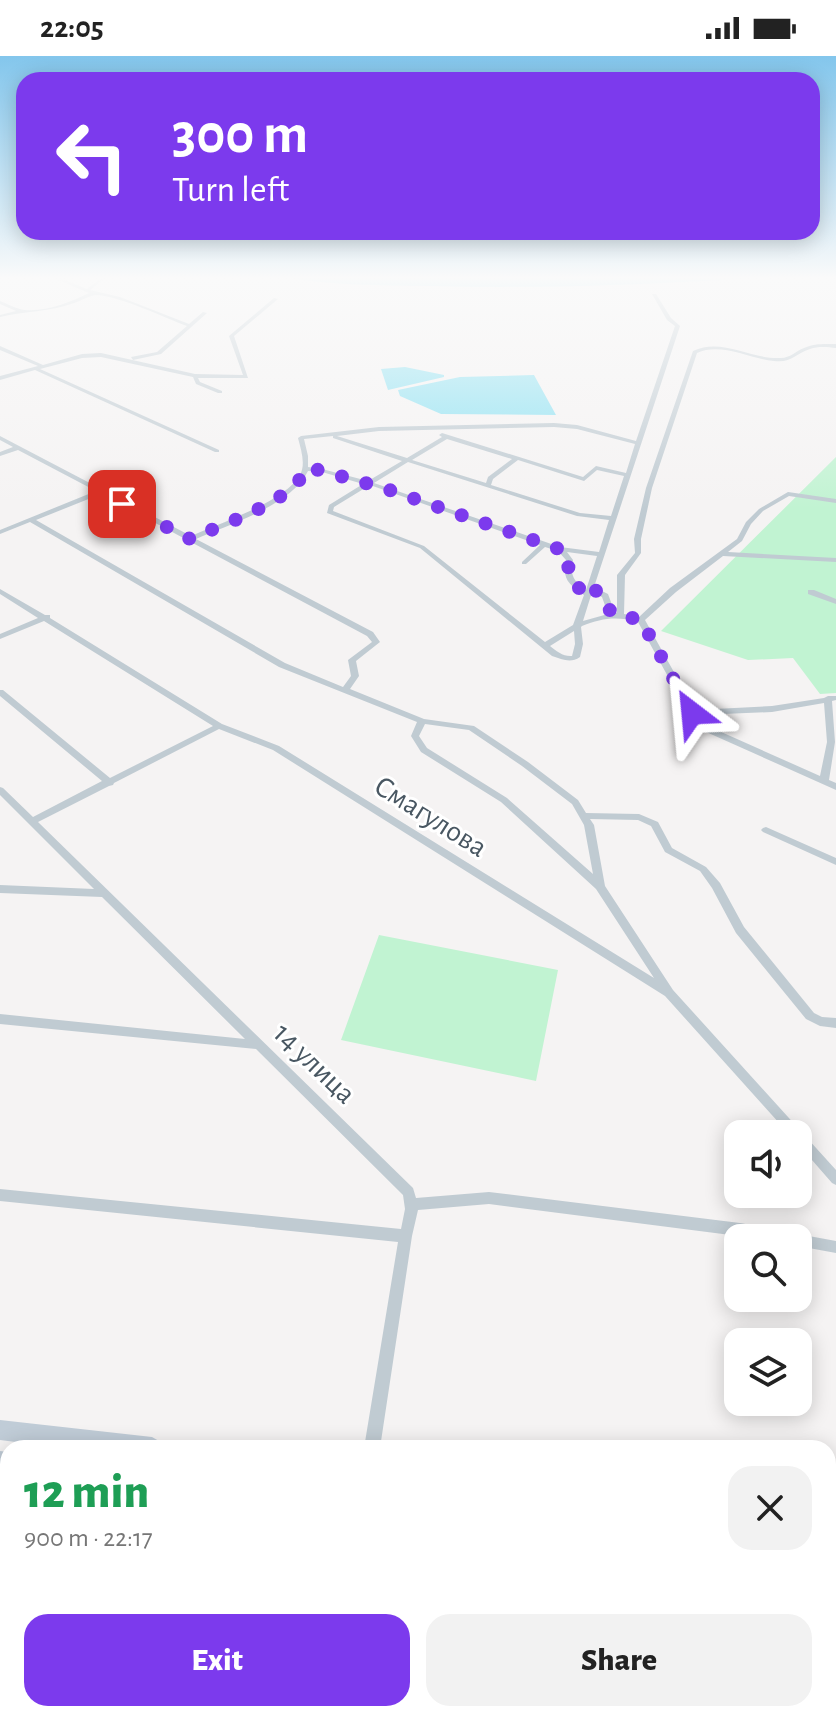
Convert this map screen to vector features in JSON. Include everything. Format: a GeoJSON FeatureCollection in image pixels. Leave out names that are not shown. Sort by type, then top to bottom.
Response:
{"type":"FeatureCollection","features":[{"type":"Feature","properties":{"kind":"main road"},"geometry":{"type":"LineString","coordinates":[[0,1430],[84,1440]]}},
{"type":"Feature","properties":{"kind":"street"},"geometry":{"type":"LineString","coordinates":[[14,354],[43,366]]}},
{"type":"Feature","properties":{"kind":"street"},"geometry":{"type":"LineString","coordinates":[[127,359],[155,354]]}},
{"type":"Feature","properties":{"kind":"street"},"geometry":{"type":"LineString","coordinates":[[0,378],[101,355],[195,376],[246,377],[237,354]]}},
{"type":"Feature","properties":{"kind":"street"},"geometry":{"type":"LineString","coordinates":[[446,437],[365,483],[331,506],[329,512],[422,547],[545,646],[560,656],[569,659],[576,657],[577,626],[669,354]]}},
{"type":"Feature","properties":{"kind":"street"},"geometry":{"type":"LineString","coordinates":[[621,613],[621,575],[638,553],[636,538],[652,480],[694,354]]}},
{"type":"Feature","properties":{"kind":"street"},"geometry":{"type":"LineString","coordinates":[[752,354],[788,360],[799,354]]}},
{"type":"Feature","properties":{"kind":"street"},"geometry":{"type":"LineString","coordinates":[[34,368],[217,451]]}},
{"type":"Feature","properties":{"kind":"street"},"geometry":{"type":"LineString","coordinates":[[195,376],[198,383],[220,392]]}},
{"type":"Feature","properties":{"kind":"street"},"geometry":{"type":"LineString","coordinates":[[190,539],[277,499],[293,487],[307,461],[301,438],[379,429],[554,425],[577,427],[639,443]]}},
{"type":"Feature","properties":{"kind":"street"},"geometry":{"type":"LineString","coordinates":[[421,429],[584,479],[596,468],[628,475]]}},
{"type":"Feature","properties":{"kind":"street"},"geometry":{"type":"LineString","coordinates":[[329,435],[579,515],[613,518]]}},
{"type":"Feature","properties":{"kind":"street"},"geometry":{"type":"LineString","coordinates":[[0,438],[370,634],[376,642],[352,660],[355,676],[345,690]]}},
{"type":"Feature","properties":{"kind":"street"},"geometry":{"type":"LineString","coordinates":[[0,454],[17,448]]}},
{"type":"Feature","properties":{"kind":"street"},"geometry":{"type":"LineString","coordinates":[[488,486],[490,478],[517,458]]}},
{"type":"Feature","properties":{"kind":"street"},"geometry":{"type":"LineString","coordinates":[[305,469],[317,468],[365,483],[559,549],[601,554]]}},
{"type":"Feature","properties":{"kind":"street"},"geometry":{"type":"LineString","coordinates":[[0,532],[100,492]]}},
{"type":"Feature","properties":{"kind":"street"},"geometry":{"type":"LineString","coordinates":[[641,620],[740,540],[748,523],[761,510],[788,494],[836,501]]}},
{"type":"Feature","properties":{"kind":"street"},"geometry":{"type":"LineString","coordinates":[[31,520],[282,665],[422,721],[471,728],[575,802],[585,816],[600,886]]}},
{"type":"Feature","properties":{"kind":"street"},"geometry":{"type":"LineString","coordinates":[[524,563],[544,544]]}},
{"type":"Feature","properties":{"kind":"street"},"geometry":{"type":"LineString","coordinates":[[559,549],[570,560],[568,569],[571,582],[605,596],[611,613]]}},
{"type":"Feature","properties":{"kind":"street"},"geometry":{"type":"LineString","coordinates":[[722,554],[836,560]]}},
{"type":"Feature","properties":{"kind":"street","name":"Смагулова"},"geometry":{"type":"LineString","coordinates":[[0,591],[47,617],[219,726],[276,748],[669,993],[784,1120]]}},
{"type":"Feature","properties":{"kind":"street"},"geometry":{"type":"LineString","coordinates":[[811,592],[836,602]]}},
{"type":"Feature","properties":{"kind":"street"},"geometry":{"type":"LineString","coordinates":[[545,646],[577,626],[611,613],[641,620],[692,713],[707,729],[836,787]]}},
{"type":"Feature","properties":{"kind":"street"},"geometry":{"type":"LineString","coordinates":[[0,637],[47,617]]}},
{"type":"Feature","properties":{"kind":"street"},"geometry":{"type":"LineString","coordinates":[[0,692],[110,783]]}},
{"type":"Feature","properties":{"kind":"street"},"geometry":{"type":"LineString","coordinates":[[692,713],[772,709],[832,698],[831,742],[824,782]]}},
{"type":"Feature","properties":{"kind":"street"},"geometry":{"type":"LineString","coordinates":[[422,721],[415,736],[424,750],[504,800],[600,886],[669,993]]}},
{"type":"Feature","properties":{"kind":"street"},"geometry":{"type":"LineString","coordinates":[[32,821],[219,726]]}},
{"type":"Feature","properties":{"kind":"street","name":"14 улица"},"geometry":{"type":"LineString","coordinates":[[0,790],[401,1183],[412,1204]]}},
{"type":"Feature","properties":{"kind":"street"},"geometry":{"type":"LineString","coordinates":[[585,816],[639,817],[655,824],[668,850],[703,869],[740,930],[810,1016],[830,1024],[836,1023]]}},
{"type":"Feature","properties":{"kind":"street"},"geometry":{"type":"LineString","coordinates":[[766,830],[836,862]]}},
{"type":"Feature","properties":{"kind":"street"},"geometry":{"type":"LineString","coordinates":[[0,889],[105,893]]}},
{"type":"Feature","properties":{"kind":"street"},"geometry":{"type":"LineString","coordinates":[[0,1019],[259,1045]]}},
{"type":"Feature","properties":{"kind":"street","name":"Смагулова"},"geometry":{"type":"LineString","coordinates":[[812,1151],[836,1179]]}},
{"type":"Feature","properties":{"kind":"street"},"geometry":{"type":"LineString","coordinates":[[0,1195],[405,1236]]}},
{"type":"Feature","properties":{"kind":"street"},"geometry":{"type":"LineString","coordinates":[[373,1440],[412,1204],[489,1198],[724,1227]]}},
{"type":"Feature","properties":{"kind":"street"},"geometry":{"type":"LineString","coordinates":[[812,1243],[836,1247]]}},
{"type":"Feature","properties":{"kind":"green space"},"geometry":{"type":"Polygon","coordinates":[[[836,457],[836,693],[820,694],[793,658],[748,660],[661,631],[836,457]]]}},
{"type":"Feature","properties":{"kind":"green space"},"geometry":{"type":"Polygon","coordinates":[[[379,935],[558,970],[536,1081],[341,1040],[379,935]]]}},
{"type":"Feature","properties":{"kind":"water"},"geometry":{"type":"Polygon","coordinates":[[[405,367],[444,377],[388,390],[381,369],[405,367]]]}},
{"type":"Feature","properties":{"kind":"water"},"geometry":{"type":"Polygon","coordinates":[[[534,375],[556,415],[441,414],[400,396],[398,390],[460,377],[534,375]]]}},
{"type":"Feature","properties":{"kind":"route"},"geometry":{"type":"LineString","coordinates":[[122,504],[190,539],[277,499],[293,487],[305,469],[317,468],[559,549],[570,560],[568,575],[571,582],[588,595],[590,588],[603,594],[611,613],[641,620],[692,713]]}}]}
